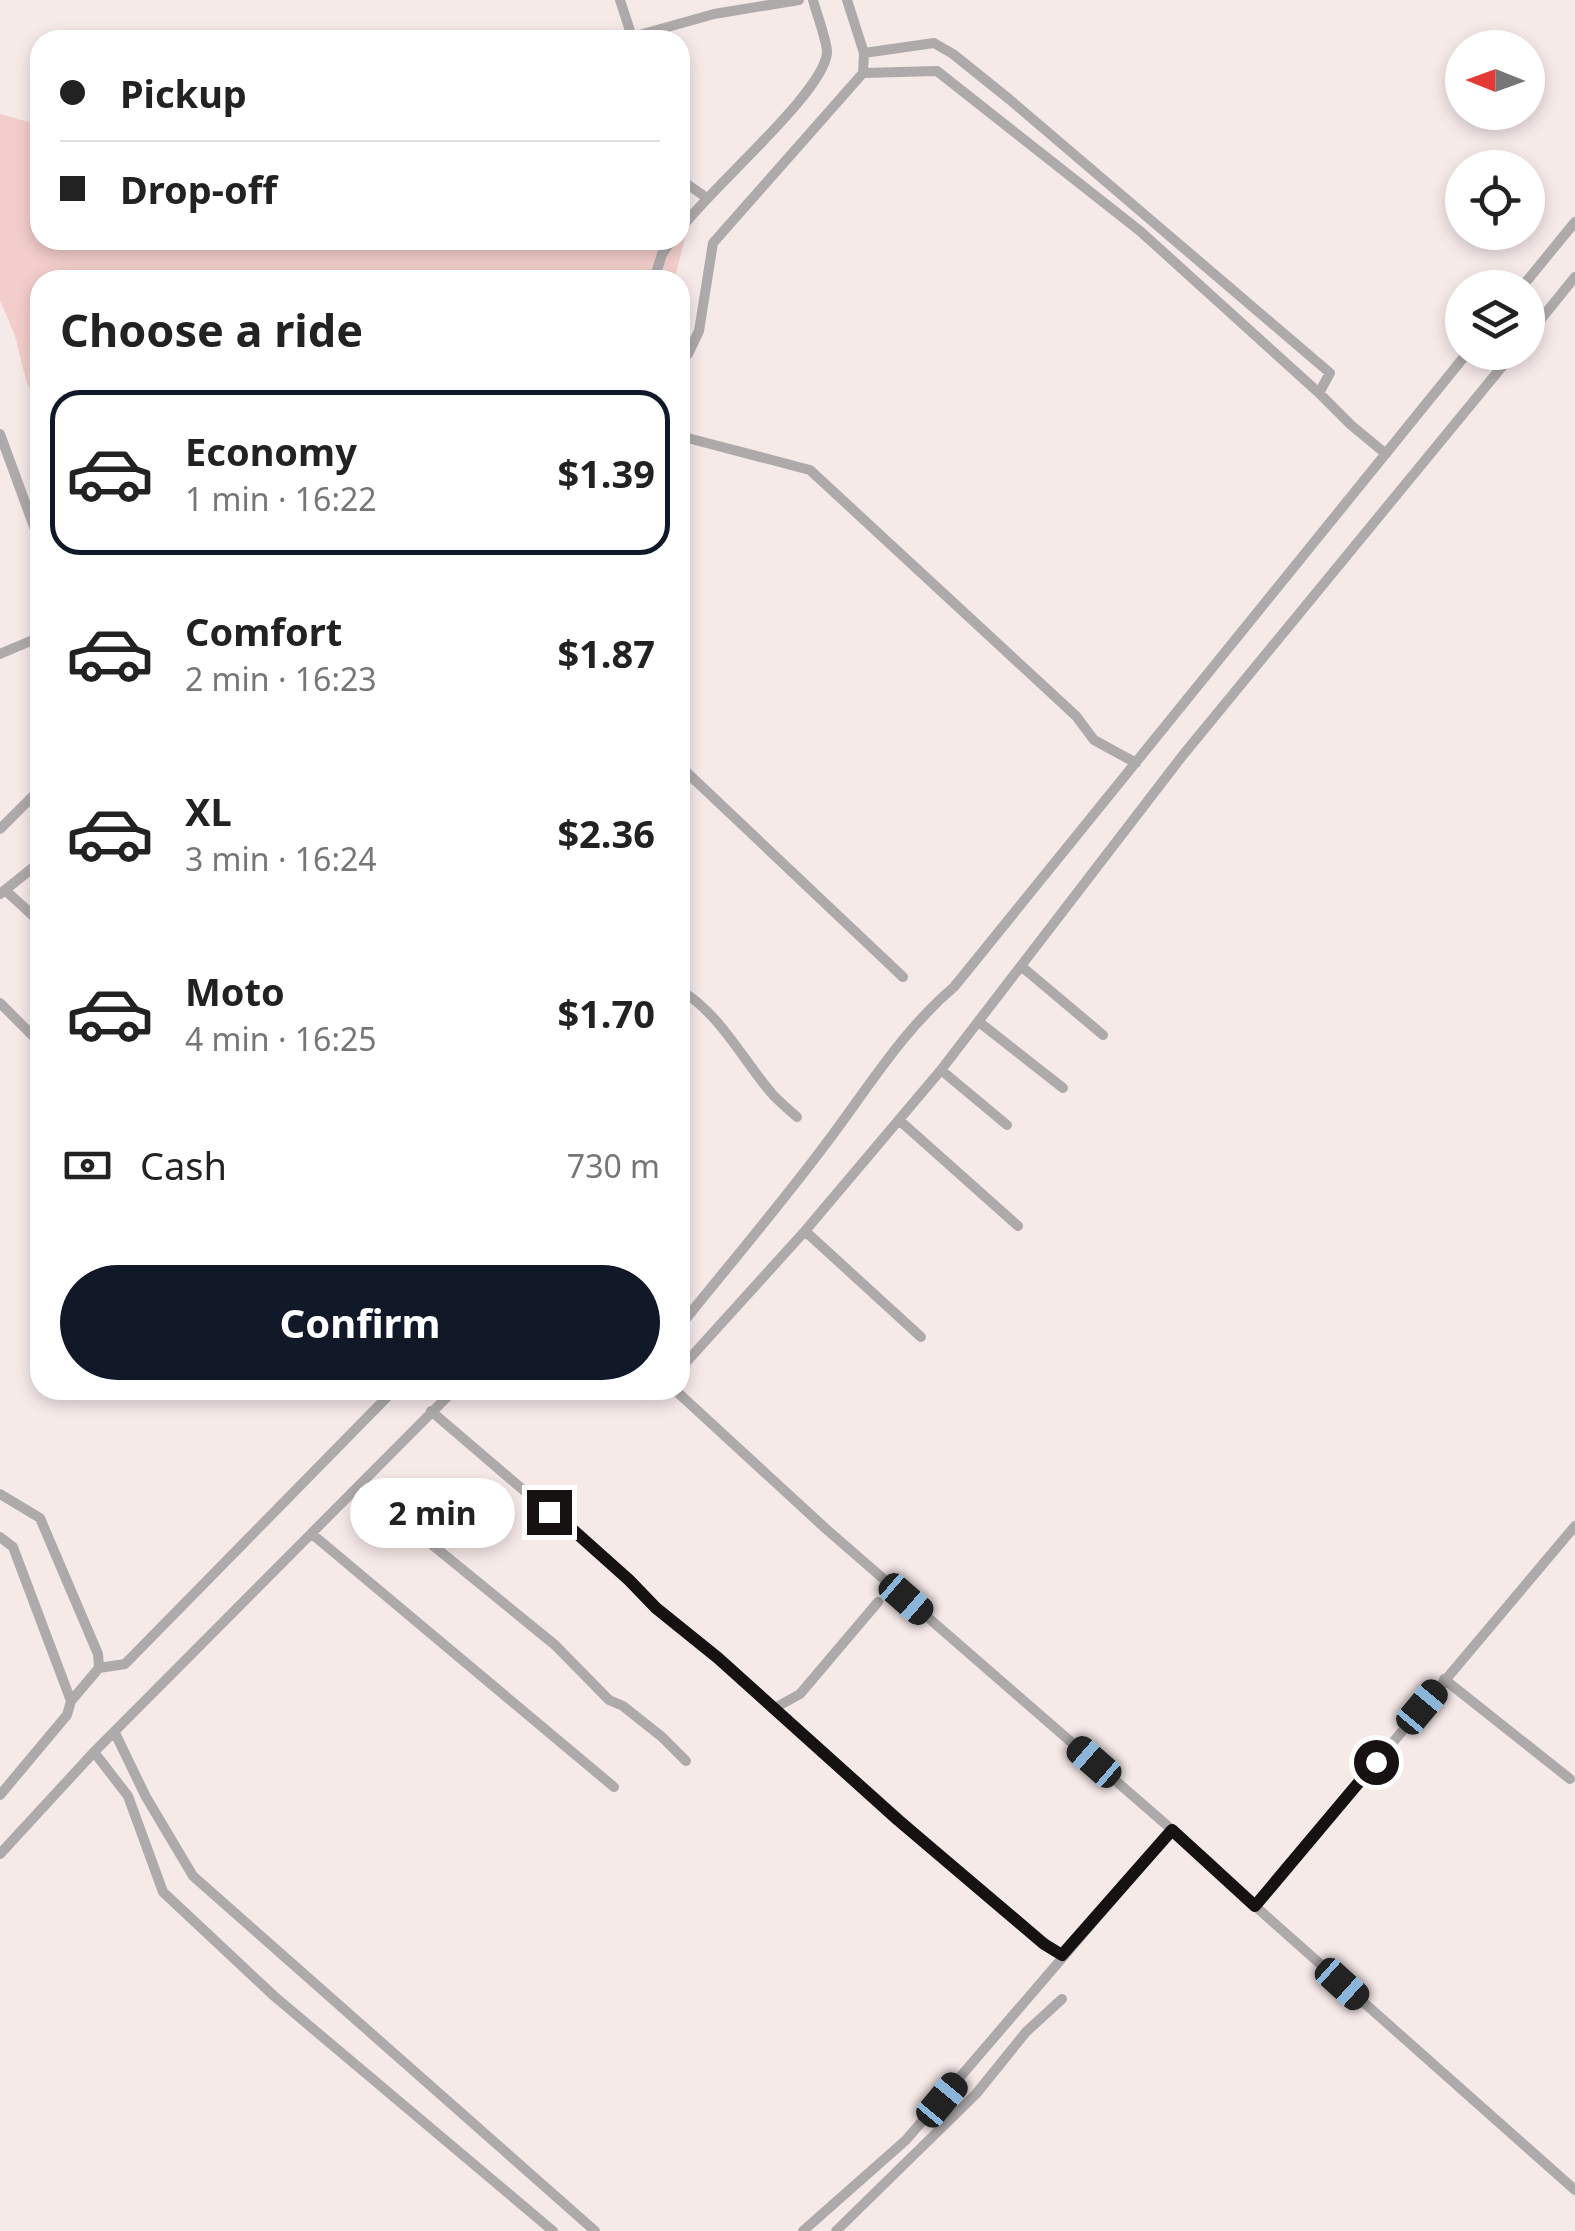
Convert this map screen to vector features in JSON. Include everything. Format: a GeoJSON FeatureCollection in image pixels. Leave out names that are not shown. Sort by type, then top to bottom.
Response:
{"type":"FeatureCollection","features":[{"type":"Feature","properties":{"kind":"street"},"geometry":{"type":"LineString","coordinates":[[620,0],[629,30]]}},
{"type":"Feature","properties":{"kind":"street"},"geometry":{"type":"LineString","coordinates":[[662,30],[714,14],[799,0]]}},
{"type":"Feature","properties":{"kind":"street"},"geometry":{"type":"LineString","coordinates":[[690,218],[818,78],[827,52],[813,0]]}},
{"type":"Feature","properties":{"kind":"street"},"geometry":{"type":"LineString","coordinates":[[690,350],[699,331],[713,243],[862,73],[864,53],[846,0]]}},
{"type":"Feature","properties":{"kind":"street"},"geometry":{"type":"LineString","coordinates":[[864,53],[934,43],[953,54],[1330,373],[1319,393]]}},
{"type":"Feature","properties":{"kind":"street"},"geometry":{"type":"LineString","coordinates":[[862,73],[937,71],[1140,231],[1386,454]]}},
{"type":"Feature","properties":{"kind":"street"},"geometry":{"type":"LineString","coordinates":[[690,186],[706,198]]}},
{"type":"Feature","properties":{"kind":"street"},"geometry":{"type":"LineString","coordinates":[[1536,270],[1575,222]]}},
{"type":"Feature","properties":{"kind":"street"},"geometry":{"type":"LineString","coordinates":[[1545,315],[1575,277]]}},
{"type":"Feature","properties":{"kind":"street"},"geometry":{"type":"LineString","coordinates":[[690,1314],[828,1142],[882,1065],[954,986],[1454,370]]}},
{"type":"Feature","properties":{"kind":"street"},"geometry":{"type":"LineString","coordinates":[[690,1359],[805,1232],[942,1070],[1182,755],[1499,370]]}},
{"type":"Feature","properties":{"kind":"street"},"geometry":{"type":"LineString","coordinates":[[0,434],[4,458],[30,519]]}},
{"type":"Feature","properties":{"kind":"street"},"geometry":{"type":"LineString","coordinates":[[690,439],[810,470],[1076,716],[1094,740],[1136,763]]}},
{"type":"Feature","properties":{"kind":"street"},"geometry":{"type":"LineString","coordinates":[[0,654],[30,641]]}},
{"type":"Feature","properties":{"kind":"street"},"geometry":{"type":"LineString","coordinates":[[690,776],[902,977]]}},
{"type":"Feature","properties":{"kind":"street"},"geometry":{"type":"LineString","coordinates":[[2,822],[30,798]]}},
{"type":"Feature","properties":{"kind":"street"},"geometry":{"type":"LineString","coordinates":[[30,870],[2,892],[30,914]]}},
{"type":"Feature","properties":{"kind":"street"},"geometry":{"type":"LineString","coordinates":[[1022,966],[1104,1036]]}},
{"type":"Feature","properties":{"kind":"street"},"geometry":{"type":"LineString","coordinates":[[690,996],[797,1117]]}},
{"type":"Feature","properties":{"kind":"street"},"geometry":{"type":"LineString","coordinates":[[0,1003],[30,1033]]}},
{"type":"Feature","properties":{"kind":"street"},"geometry":{"type":"LineString","coordinates":[[978,1022],[1063,1088]]}},
{"type":"Feature","properties":{"kind":"street"},"geometry":{"type":"LineString","coordinates":[[942,1070],[1007,1124]]}},
{"type":"Feature","properties":{"kind":"street"},"geometry":{"type":"LineString","coordinates":[[899,1120],[1018,1226]]}},
{"type":"Feature","properties":{"kind":"street"},"geometry":{"type":"LineString","coordinates":[[805,1232],[921,1337]]}},
{"type":"Feature","properties":{"kind":"street"},"geometry":{"type":"LineString","coordinates":[[0,1794],[67,1715],[71,1701],[99,1668],[125,1664],[384,1400]]}},
{"type":"Feature","properties":{"kind":"street"},"geometry":{"type":"LineString","coordinates":[[0,1854],[94,1752],[443,1400]]}},
{"type":"Feature","properties":{"kind":"street"},"geometry":{"type":"LineString","coordinates":[[686,1400],[825,1528],[1172,1830],[1575,2190]]}},
{"type":"Feature","properties":{"kind":"street"},"geometry":{"type":"LineString","coordinates":[[431,1411],[563,1521],[656,1608],[718,1658],[970,1882],[1062,1955]]}},
{"type":"Feature","properties":{"kind":"street"},"geometry":{"type":"LineString","coordinates":[[360,1486],[555,1645],[610,1700],[662,1737],[686,1761]]}},
{"type":"Feature","properties":{"kind":"street"},"geometry":{"type":"LineString","coordinates":[[0,1494],[40,1518],[98,1654],[99,1668]]}},
{"type":"Feature","properties":{"kind":"street"},"geometry":{"type":"LineString","coordinates":[[1255,1906],[1575,1526]]}},
{"type":"Feature","properties":{"kind":"street"},"geometry":{"type":"LineString","coordinates":[[312,1534],[614,1787]]}},
{"type":"Feature","properties":{"kind":"street"},"geometry":{"type":"LineString","coordinates":[[0,1538],[13,1547],[71,1701]]}},
{"type":"Feature","properties":{"kind":"street"},"geometry":{"type":"LineString","coordinates":[[773,1709],[800,1694],[878,1602]]}},
{"type":"Feature","properties":{"kind":"street"},"geometry":{"type":"LineString","coordinates":[[1444,1679],[1570,1779]]}},
{"type":"Feature","properties":{"kind":"street"},"geometry":{"type":"LineString","coordinates":[[115,1733],[192,1876],[595,2231]]}},
{"type":"Feature","properties":{"kind":"street"},"geometry":{"type":"LineString","coordinates":[[94,1752],[128,1796],[164,1892],[274,1996],[553,2231]]}},
{"type":"Feature","properties":{"kind":"street"},"geometry":{"type":"LineString","coordinates":[[803,2231],[906,2140],[1172,1830]]}},
{"type":"Feature","properties":{"kind":"street"},"geometry":{"type":"LineString","coordinates":[[836,2231],[976,2094],[1026,2032],[1062,1999]]}},
{"type":"Feature","properties":{"kind":"shaded area"},"geometry":{"type":"Polygon","coordinates":[[[0,114],[30,122],[30,250],[682,250],[677,270],[30,270],[30,389],[0,300],[0,114]]]}},
{"type":"Feature","properties":{"kind":"route"},"geometry":{"type":"LineString","coordinates":[[549,1512],[927,1845],[1062,1955],[1172,1830],[1255,1906],[1376,1762]]}}]}
